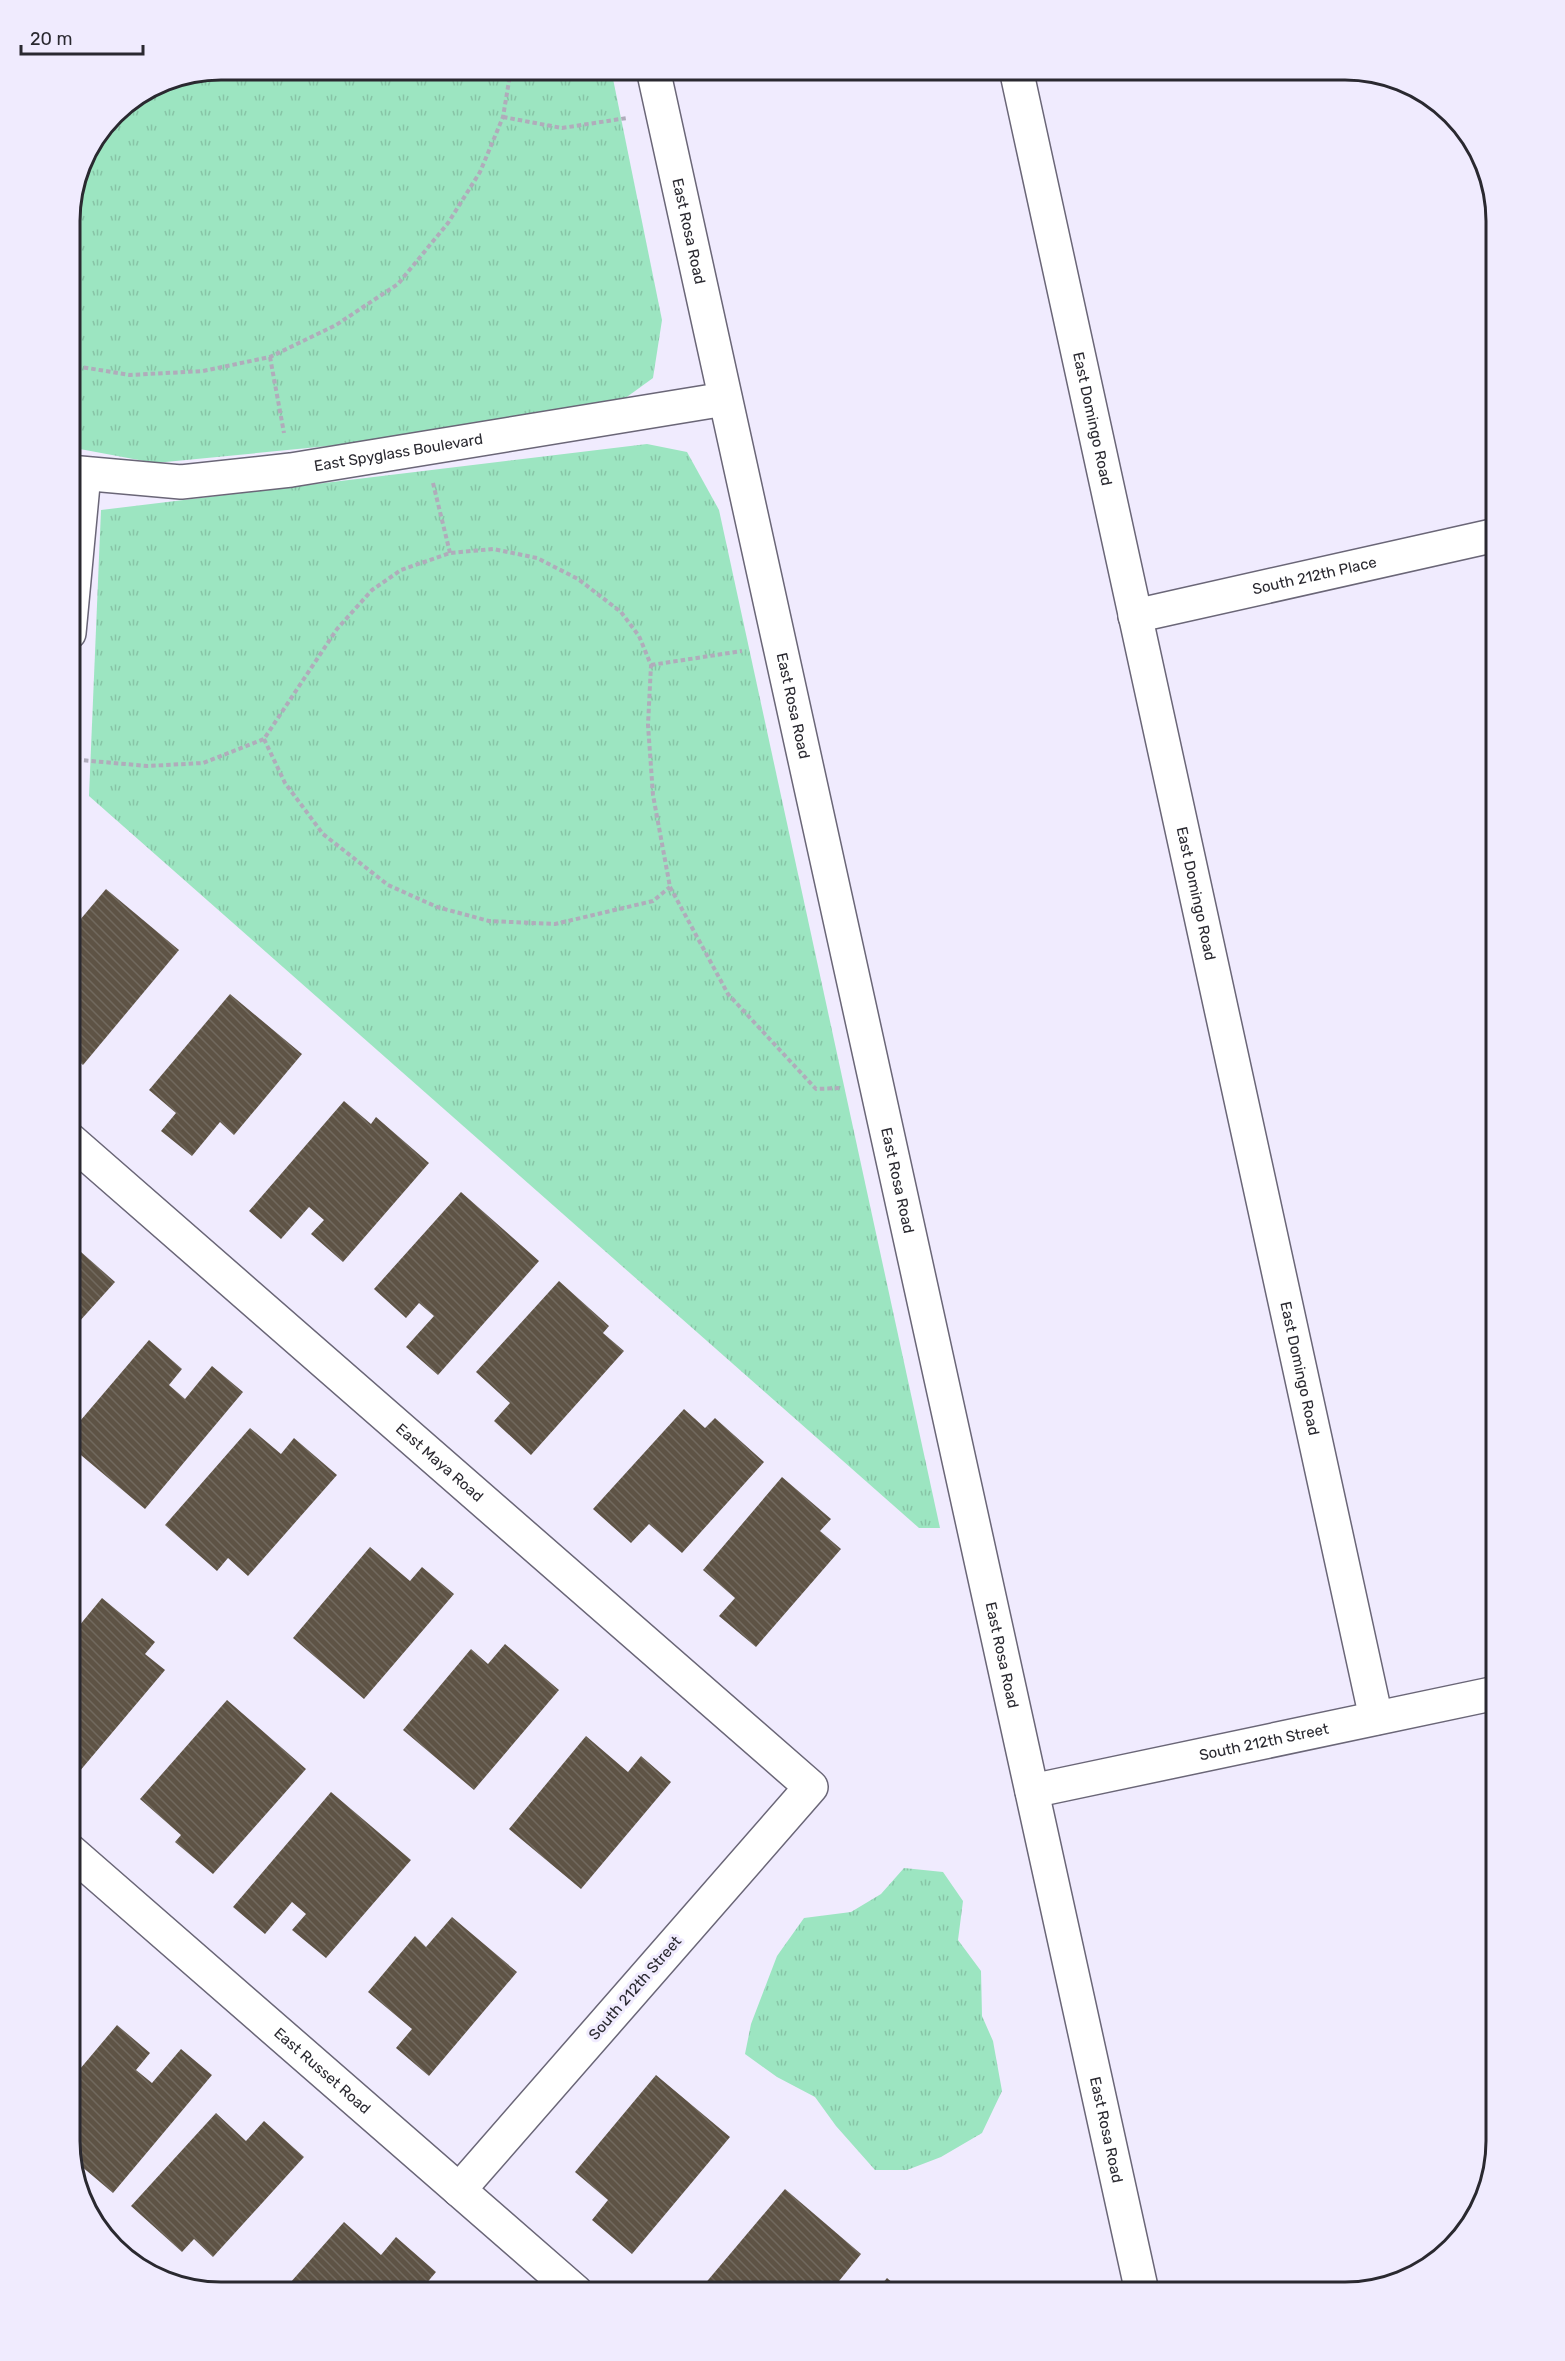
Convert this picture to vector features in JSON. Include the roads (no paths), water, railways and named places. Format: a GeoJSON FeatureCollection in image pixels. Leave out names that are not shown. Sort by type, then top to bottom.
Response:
{"type":"FeatureCollection","features":[{"type":"Feature","properties":{"kind":"street","name":"East Rosa Road"},"geometry":{"type":"LineString","coordinates":[[654,80],[1140,2282]]}},
{"type":"Feature","properties":{"kind":"street","name":"East Domingo Road"},"geometry":{"type":"LineString","coordinates":[[1018,80],[1376,1718]]}},
{"type":"Feature","properties":{"kind":"street","name":"East Spyglass Boulevard"},"geometry":{"type":"LineString","coordinates":[[80,473],[181,482],[291,470],[725,399]]}},
{"type":"Feature","properties":{"kind":"street","name":"South 212th Place"},"geometry":{"type":"LineString","coordinates":[[1135,616],[1486,537]]}},
{"type":"Feature","properties":{"kind":"street","name":"East Maya Road"},"geometry":{"type":"LineString","coordinates":[[80,1149],[811,1787]]}},
{"type":"Feature","properties":{"kind":"street","name":"South 212th Street"},"geometry":{"type":"LineString","coordinates":[[1032,1791],[1486,1695]]}},
{"type":"Feature","properties":{"kind":"street","name":"South 212th Street"},"geometry":{"type":"LineString","coordinates":[[459,2190],[811,1787]]}},
{"type":"Feature","properties":{"kind":"street","name":"East Russet Road"},"geometry":{"type":"LineString","coordinates":[[80,1860],[564,2281]]}}]}
